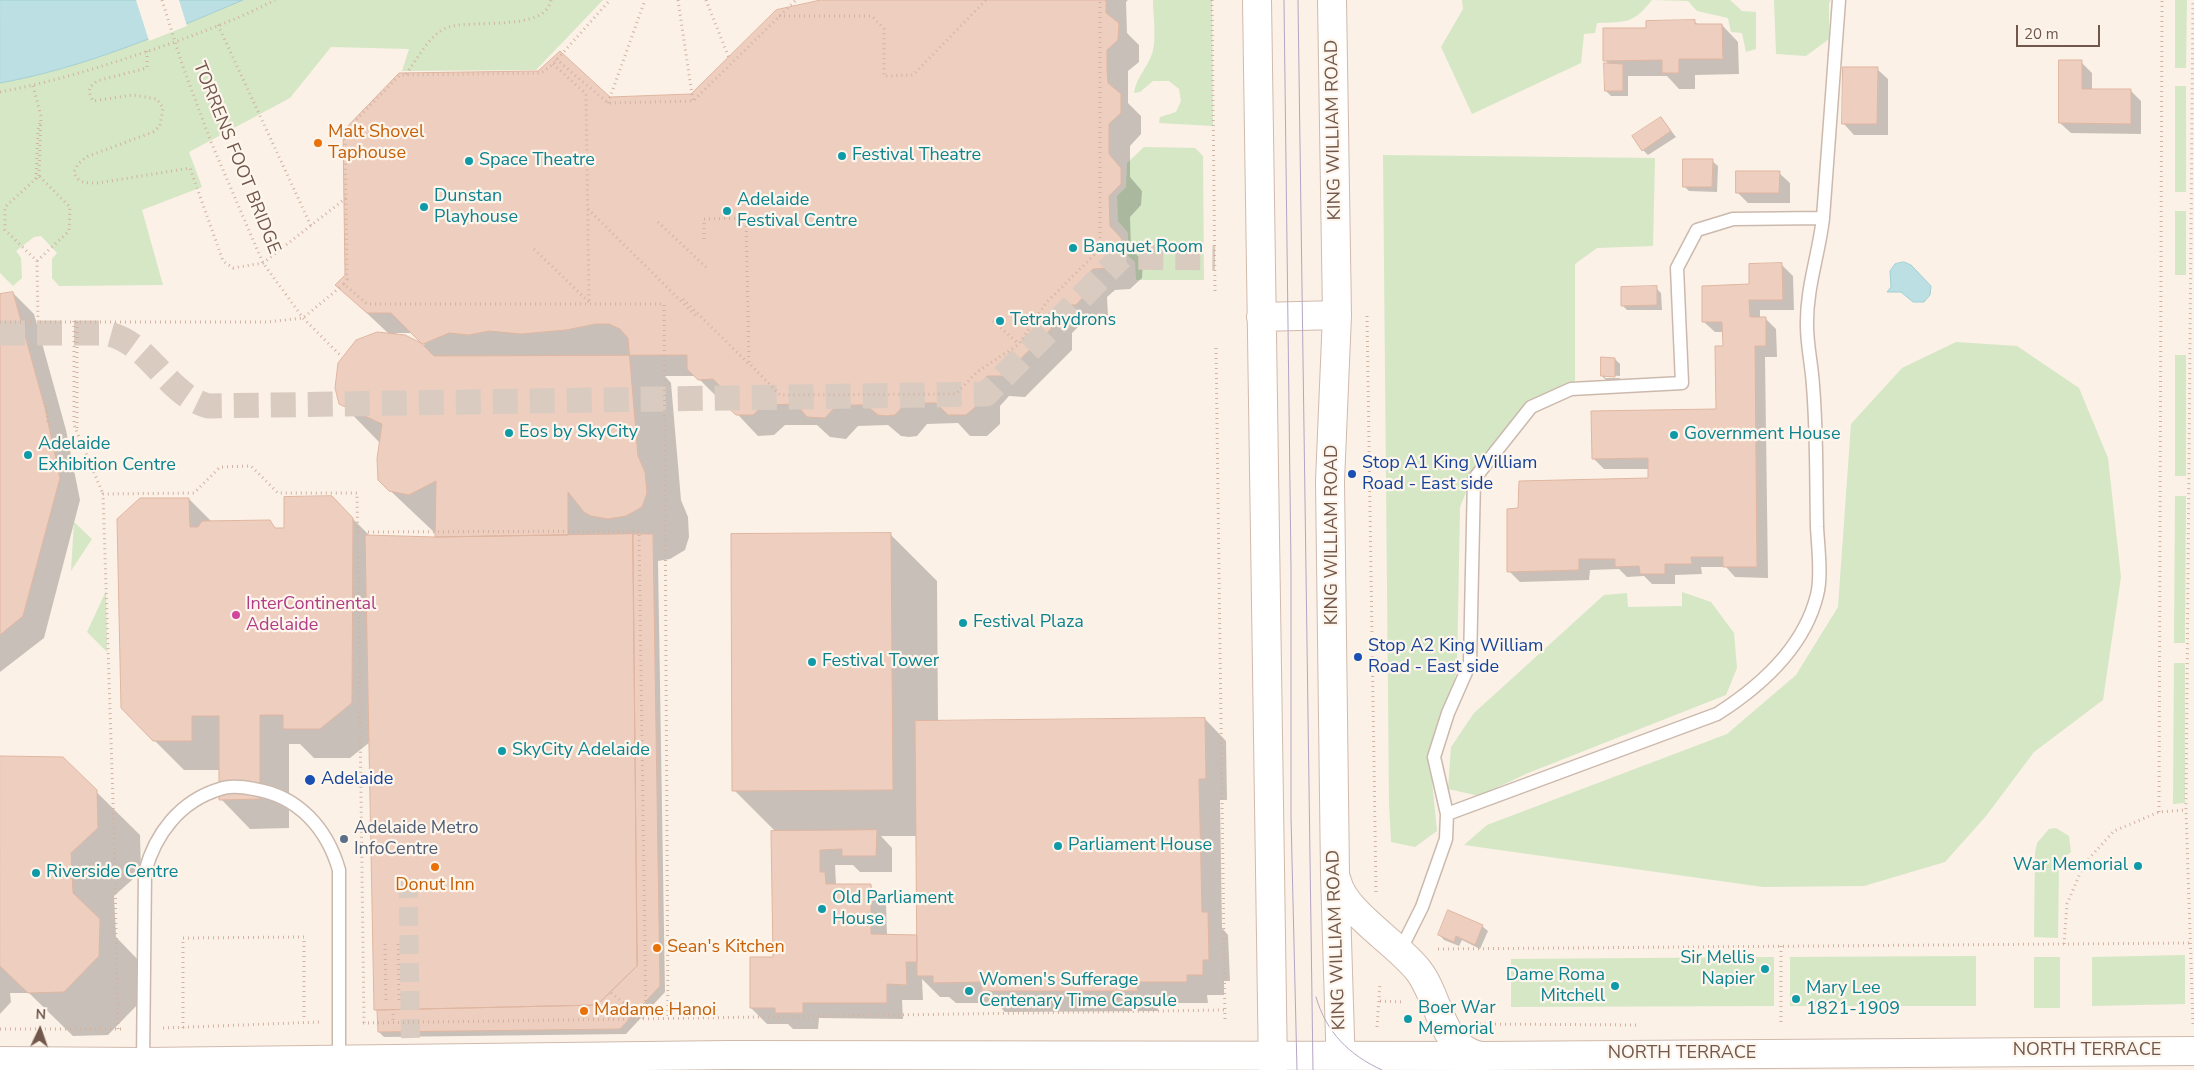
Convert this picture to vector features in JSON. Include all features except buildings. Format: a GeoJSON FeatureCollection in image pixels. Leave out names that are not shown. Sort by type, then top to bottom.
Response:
{"type":"FeatureCollection","features":[{"type":"Feature","properties":{"kind":"main road"},"geometry":{"type":"LineString","coordinates":[[1257,0],[1273,1063]]}},
{"type":"Feature","properties":{"kind":"main road","name":"KING WILLIAM ROAD"},"geometry":{"type":"LineString","coordinates":[[1332,0],[1337,316],[1330,481],[1335,874],[1341,1063]]}},
{"type":"Feature","properties":{"kind":"main road"},"geometry":{"type":"LineString","coordinates":[[1261,317],[1337,316]]}},
{"type":"Feature","properties":{"kind":"main road"},"geometry":{"type":"LineString","coordinates":[[1335,874],[1340,891],[1349,905],[1400,951],[1424,978],[1446,1027],[1456,1044],[1466,1052],[1483,1056]]}},
{"type":"Feature","properties":{"kind":"main road","name":"NORTH TERRACE"},"geometry":{"type":"LineString","coordinates":[[5,1064],[729,1055],[1341,1063],[1483,1056],[2194,1050]]}},
{"type":"Feature","properties":{"kind":"lane"},"geometry":{"type":"LineString","coordinates":[[1447,814],[1717,714],[1747,694],[1769,674],[1787,654],[1806,624],[1818,594],[1813,388],[1807,326],[1809,295],[1819,252],[1823,218],[1839,0]]}},
{"type":"Feature","properties":{"kind":"lane"},"geometry":{"type":"LineString","coordinates":[[1400,951],[1422,907],[1446,840],[1447,814],[1434,757],[1448,713],[1470,663],[1474,479],[1531,408],[1547,400],[1571,389],[1682,383],[1677,268],[1697,230],[1733,219],[1823,218]]}},
{"type":"Feature","properties":{"kind":"lane"},"geometry":{"type":"LineString","coordinates":[[143,1062],[145,872],[150,852],[160,834],[176,814],[219,789],[241,787],[268,791],[292,801],[313,820],[334,855],[339,870],[338,1060]]}},
{"type":"Feature","properties":{"kind":"path","name":"TORRENS FOOT BRIDGE"},"geometry":{"type":"LineString","coordinates":[[162,0],[182,64],[212,142],[263,263],[303,318],[342,357]]}},
{"type":"Feature","properties":{"kind":"path"},"geometry":{"type":"LineString","coordinates":[[0,92],[33,86],[146,52],[218,25],[275,0]]}},
{"type":"Feature","properties":{"kind":"path"},"geometry":{"type":"LineString","coordinates":[[406,75],[432,38],[447,28],[529,20],[547,10],[551,0]]}},
{"type":"Feature","properties":{"kind":"path"},"geometry":{"type":"LineString","coordinates":[[0,322],[267,322],[303,318],[344,284],[347,279],[345,131],[400,75],[541,73],[553,64],[610,0]]}},
{"type":"Feature","properties":{"kind":"path"},"geometry":{"type":"LineString","coordinates":[[608,103],[645,0]]}},
{"type":"Feature","properties":{"kind":"path"},"geometry":{"type":"LineString","coordinates":[[678,0],[694,101]]}},
{"type":"Feature","properties":{"kind":"path"},"geometry":{"type":"LineString","coordinates":[[706,0],[729,58]]}},
{"type":"Feature","properties":{"kind":"path"},"geometry":{"type":"LineString","coordinates":[[556,59],[608,103],[694,101],[796,0]]}},
{"type":"Feature","properties":{"kind":"path"},"geometry":{"type":"LineString","coordinates":[[779,16],[872,16],[884,29],[884,76],[913,76],[986,0]]}},
{"type":"Feature","properties":{"kind":"path"},"geometry":{"type":"LineString","coordinates":[[588,209],[780,395],[956,394],[978,372],[1018,344],[1046,304],[1100,249],[1100,0]]}},
{"type":"Feature","properties":{"kind":"path"},"geometry":{"type":"LineString","coordinates":[[1212,0],[1216,292]]}},
{"type":"Feature","properties":{"kind":"path"},"geometry":{"type":"LineString","coordinates":[[2159,812],[2162,0]]}},
{"type":"Feature","properties":{"kind":"path"},"geometry":{"type":"LineString","coordinates":[[2193,0],[2186,810],[2193,1023]]}},
{"type":"Feature","properties":{"kind":"path"},"geometry":{"type":"LineString","coordinates":[[218,25],[311,226]]}},
{"type":"Feature","properties":{"kind":"path"},"geometry":{"type":"LineString","coordinates":[[146,52],[147,68],[97,81],[90,87],[89,92],[93,101],[133,95],[157,99],[163,108],[160,126],[153,132],[86,157],[74,172],[76,178],[84,183],[98,183],[190,168],[223,261],[233,268],[263,263],[346,198]]}},
{"type":"Feature","properties":{"kind":"path"},"geometry":{"type":"LineString","coordinates":[[553,64],[586,94],[589,303]]}},
{"type":"Feature","properties":{"kind":"path"},"geometry":{"type":"LineString","coordinates":[[33,86],[42,116],[40,176],[70,207],[69,231],[37,260]]}},
{"type":"Feature","properties":{"kind":"path"},"geometry":{"type":"LineString","coordinates":[[586,136],[587,86]]}},
{"type":"Feature","properties":{"kind":"path"},"geometry":{"type":"LineString","coordinates":[[36,179],[38,130],[42,116]]}},
{"type":"Feature","properties":{"kind":"path"},"geometry":{"type":"LineString","coordinates":[[38,321],[37,260],[5,230],[5,207],[40,176]]}},
{"type":"Feature","properties":{"kind":"path"},"geometry":{"type":"LineString","coordinates":[[704,239],[704,219],[746,218],[749,363]]}},
{"type":"Feature","properties":{"kind":"path"},"geometry":{"type":"LineString","coordinates":[[658,222],[708,269]]}},
{"type":"Feature","properties":{"kind":"path"},"geometry":{"type":"LineString","coordinates":[[534,249],[589,303]]}},
{"type":"Feature","properties":{"kind":"path"},"geometry":{"type":"LineString","coordinates":[[344,284],[367,304],[664,304],[668,1019]]}},
{"type":"Feature","properties":{"kind":"path"},"geometry":{"type":"LineString","coordinates":[[674,293],[696,316]]}},
{"type":"Feature","properties":{"kind":"path"},"geometry":{"type":"LineString","coordinates":[[1367,308],[1376,894]]}},
{"type":"Feature","properties":{"kind":"path"},"geometry":{"type":"LineString","coordinates":[[75,321],[74,424],[103,494],[118,1029]]}},
{"type":"Feature","properties":{"kind":"path"},"geometry":{"type":"LineString","coordinates":[[994,321],[1018,344]]}},
{"type":"Feature","properties":{"kind":"path"},"geometry":{"type":"LineString","coordinates":[[1216,348],[1225,1021]]}},
{"type":"Feature","properties":{"kind":"path"},"geometry":{"type":"LineString","coordinates":[[47,406],[48,424]]}},
{"type":"Feature","properties":{"kind":"path"},"geometry":{"type":"LineString","coordinates":[[103,494],[194,493],[220,467],[251,466],[278,493],[357,493],[364,1023]]}},
{"type":"Feature","properties":{"kind":"path"},"geometry":{"type":"LineString","coordinates":[[358,532],[639,531],[646,1020]]}},
{"type":"Feature","properties":{"kind":"path"},"geometry":{"type":"LineString","coordinates":[[2064,944],[2066,904],[2084,864],[2114,831],[2159,812],[2186,810]]}},
{"type":"Feature","properties":{"kind":"path"},"geometry":{"type":"LineString","coordinates":[[455,880],[455,895]]}},
{"type":"Feature","properties":{"kind":"path"},"geometry":{"type":"LineString","coordinates":[[183,1028],[183,938],[304,937],[304,1021]]}},
{"type":"Feature","properties":{"kind":"path"},"geometry":{"type":"LineString","coordinates":[[1435,949],[2189,943]]}},
{"type":"Feature","properties":{"kind":"path"},"geometry":{"type":"LineString","coordinates":[[385,944],[386,1004]]}},
{"type":"Feature","properties":{"kind":"path"},"geometry":{"type":"LineString","coordinates":[[398,944],[399,1004]]}},
{"type":"Feature","properties":{"kind":"path"},"geometry":{"type":"LineString","coordinates":[[1781,946],[1782,1024]]}},
{"type":"Feature","properties":{"kind":"path"},"geometry":{"type":"LineString","coordinates":[[1377,1030],[1380,983]]}},
{"type":"Feature","properties":{"kind":"path"},"geometry":{"type":"LineString","coordinates":[[611,993],[646,1020]]}},
{"type":"Feature","properties":{"kind":"path"},"geometry":{"type":"LineString","coordinates":[[1380,1001],[1409,1003]]}},
{"type":"Feature","properties":{"kind":"path"},"geometry":{"type":"LineString","coordinates":[[1370,1010],[1377,1009]]}},
{"type":"Feature","properties":{"kind":"path"},"geometry":{"type":"LineString","coordinates":[[393,1010],[393,1023]]}},
{"type":"Feature","properties":{"kind":"path"},"geometry":{"type":"LineString","coordinates":[[0,1029],[183,1028],[304,1021],[393,1023],[646,1020],[1226,1010]]}},
{"type":"Feature","properties":{"kind":"green space"},"geometry":{"type":"Polygon","coordinates":[[[243,0],[603,0],[536,70],[402,71],[409,49],[331,47],[290,98],[189,152],[202,187],[142,210],[163,285],[59,286],[52,278],[52,259],[57,253],[41,236],[34,237],[16,251],[21,258],[22,278],[13,286],[0,273],[0,83],[93,59],[154,37],[243,0]]]}},
{"type":"Feature","properties":{"kind":"green space"},"geometry":{"type":"Polygon","coordinates":[[[1153,0],[1212,0],[1213,126],[1159,123],[1160,117],[1176,112],[1181,101],[1179,89],[1169,81],[1153,81],[1140,92],[1134,93],[1152,54],[1155,34],[1153,0]]]}},
{"type":"Feature","properties":{"kind":"green space"},"geometry":{"type":"Polygon","coordinates":[[[1462,0],[1652,0],[1634,18],[1622,22],[1597,23],[1595,33],[1584,34],[1581,63],[1472,114],[1441,47],[1463,9],[1462,0]]]}},
{"type":"Feature","properties":{"kind":"green space"},"geometry":{"type":"Polygon","coordinates":[[[1652,0],[1730,0],[1742,11],[1756,12],[1756,49],[1746,52],[1742,33],[1731,32],[1728,18],[1697,11],[1688,1],[1652,0]]]}},
{"type":"Feature","properties":{"kind":"green space"},"geometry":{"type":"Polygon","coordinates":[[[1774,0],[1831,0],[1829,3],[1829,39],[1806,56],[1776,54],[1774,0]]]}},
{"type":"Feature","properties":{"kind":"green space"},"geometry":{"type":"Polygon","coordinates":[[[2175,0],[2187,0],[2186,68],[2175,68],[2175,0]]]}},
{"type":"Feature","properties":{"kind":"green space"},"geometry":{"type":"Polygon","coordinates":[[[2175,86],[2186,86],[2186,192],[2175,192],[2175,86]]]}},
{"type":"Feature","properties":{"kind":"green space"},"geometry":{"type":"Polygon","coordinates":[[[1144,147],[1195,148],[1203,156],[1204,280],[1136,280],[1135,262],[1128,256],[1128,233],[1118,221],[1117,196],[1126,187],[1127,163],[1144,147]]]}},
{"type":"Feature","properties":{"kind":"green space"},"geometry":{"type":"Polygon","coordinates":[[[1383,155],[1655,158],[1653,246],[1597,248],[1575,264],[1575,392],[1532,415],[1473,475],[1460,507],[1457,669],[1432,781],[1437,831],[1415,847],[1391,842],[1389,803],[1383,155]]]}},
{"type":"Feature","properties":{"kind":"green space"},"geometry":{"type":"Polygon","coordinates":[[[2175,211],[2186,211],[2186,275],[2175,275],[2175,211]]]}},
{"type":"Feature","properties":{"kind":"green space"},"geometry":{"type":"Polygon","coordinates":[[[1956,342],[2017,346],[2079,388],[2108,458],[2121,577],[2103,700],[2034,752],[1986,816],[1945,862],[1864,886],[1763,887],[1464,845],[1487,825],[1727,734],[1796,675],[1838,607],[1851,424],[1902,368],[1956,342]]]}},
{"type":"Feature","properties":{"kind":"green space"},"geometry":{"type":"Polygon","coordinates":[[[2175,355],[2186,355],[2186,476],[2175,476],[2175,355]]]}},
{"type":"Feature","properties":{"kind":"green space"},"geometry":{"type":"Polygon","coordinates":[[[2175,496],[2186,496],[2185,643],[2174,643],[2175,496]]]}},
{"type":"Feature","properties":{"kind":"green space"},"geometry":{"type":"Polygon","coordinates":[[[74,522],[92,539],[71,571],[74,522]]]}},
{"type":"Feature","properties":{"kind":"green space"},"geometry":{"type":"Polygon","coordinates":[[[106,591],[107,652],[87,632],[106,591]]]}},
{"type":"Feature","properties":{"kind":"green space"},"geometry":{"type":"Polygon","coordinates":[[[1682,592],[1711,602],[1734,633],[1737,668],[1726,695],[1528,773],[1479,796],[1448,789],[1451,747],[1474,713],[1604,595],[1627,593],[1628,607],[1682,606],[1682,592]]]}},
{"type":"Feature","properties":{"kind":"green space"},"geometry":{"type":"Polygon","coordinates":[[[2174,663],[2185,663],[2185,803],[2173,804],[2174,663]]]}},
{"type":"Feature","properties":{"kind":"green space"},"geometry":{"type":"Polygon","coordinates":[[[2056,828],[2069,836],[2071,852],[2061,860],[2059,865],[2058,938],[2034,937],[2035,853],[2037,843],[2049,829],[2056,828]]]}},
{"type":"Feature","properties":{"kind":"green space"},"geometry":{"type":"Polygon","coordinates":[[[2185,955],[2185,1004],[2092,1006],[2092,957],[2185,955]]]}},
{"type":"Feature","properties":{"kind":"green space"},"geometry":{"type":"Polygon","coordinates":[[[1976,956],[1976,1006],[1790,1006],[1790,957],[1976,956]]]}},
{"type":"Feature","properties":{"kind":"green space"},"geometry":{"type":"Polygon","coordinates":[[[1774,957],[1774,1006],[1511,1007],[1511,959],[1774,957]]]}},
{"type":"Feature","properties":{"kind":"green space"},"geometry":{"type":"Polygon","coordinates":[[[2034,957],[2060,957],[2060,1008],[2034,1008],[2034,957]]]}},
{"type":"Feature","properties":{"kind":"water"},"geometry":{"type":"Polygon","coordinates":[[[0,0],[243,0],[154,37],[93,59],[0,83],[0,0]]]}},
{"type":"Feature","properties":{"kind":"water"},"geometry":{"type":"Polygon","coordinates":[[[1904,262],[1911,265],[1931,286],[1930,295],[1924,302],[1913,302],[1901,292],[1887,292],[1891,287],[1890,271],[1895,264],[1904,262]]]}},
{"type":"Feature","properties":{"kind":"pier"},"geometry":{"type":"Polygon","coordinates":[[[136,0],[179,0],[187,26],[149,41],[136,0]]]}},
{"type":"Feature","properties":{"kind":"tunnel"},"geometry":{"type":"LineString","coordinates":[[0,333],[104,333],[120,338],[145,356],[180,391],[193,400],[208,406],[986,394],[1121,257],[1215,258]]}},
{"type":"Feature","properties":{"kind":"tunnel"},"geometry":{"type":"LineString","coordinates":[[408,879],[411,1070]]}},
{"type":"Feature","properties":{"kind":"tram line"},"geometry":{"type":"LineString","coordinates":[[1284,0],[1291,568],[1291,817],[1297,1070]]}},
{"type":"Feature","properties":{"kind":"tram line"},"geometry":{"type":"LineString","coordinates":[[1298,0],[1313,1070]]}},
{"type":"Feature","properties":{"kind":"tram line"},"geometry":{"type":"LineString","coordinates":[[1316,997],[1320,1010],[1340,1041],[1359,1057],[1382,1070]]}},
{"type":"Feature","properties":{"kind":"place","name":"Malt Shovel Taphouse"},"geometry":{"type":"Point","coordinates":[318,143]}},
{"type":"Feature","properties":{"kind":"place","name":"Festival Theatre"},"geometry":{"type":"Point","coordinates":[842,156]}},
{"type":"Feature","properties":{"kind":"place","name":"Space Theatre"},"geometry":{"type":"Point","coordinates":[469,161]}},
{"type":"Feature","properties":{"kind":"place","name":"Dunstan Playhouse"},"geometry":{"type":"Point","coordinates":[424,207]}},
{"type":"Feature","properties":{"kind":"place","name":"Adelaide Festival Centre"},"geometry":{"type":"Point","coordinates":[727,211]}},
{"type":"Feature","properties":{"kind":"place","name":"Banquet Room"},"geometry":{"type":"Point","coordinates":[1073,248]}},
{"type":"Feature","properties":{"kind":"place","name":"Tetrahydrons"},"geometry":{"type":"Point","coordinates":[1000,321]}},
{"type":"Feature","properties":{"kind":"place","name":"Eos by SkyCity"},"geometry":{"type":"Point","coordinates":[509,433]}},
{"type":"Feature","properties":{"kind":"place","name":"Government House"},"geometry":{"type":"Point","coordinates":[1674,435]}},
{"type":"Feature","properties":{"kind":"place","name":"Adelaide Exhibition Centre"},"geometry":{"type":"Point","coordinates":[28,455]}},
{"type":"Feature","properties":{"kind":"place","name":"Stop A1 King William Road - East side"},"geometry":{"type":"Point","coordinates":[1352,474]}},
{"type":"Feature","properties":{"kind":"place","name":"InterContinental Adelaide"},"geometry":{"type":"Point","coordinates":[236,615]}},
{"type":"Feature","properties":{"kind":"place","name":"Festival Plaza"},"geometry":{"type":"Point","coordinates":[963,623]}},
{"type":"Feature","properties":{"kind":"place","name":"Stop A2 King William Road - East side"},"geometry":{"type":"Point","coordinates":[1358,657]}},
{"type":"Feature","properties":{"kind":"place","name":"Festival Tower"},"geometry":{"type":"Point","coordinates":[812,662]}},
{"type":"Feature","properties":{"kind":"place","name":"SkyCity Adelaide"},"geometry":{"type":"Point","coordinates":[502,751]}},
{"type":"Feature","properties":{"kind":"place","name":"Adelaide"},"geometry":{"type":"Point","coordinates":[310,780]}},
{"type":"Feature","properties":{"kind":"place","name":"Adelaide Metro InfoCentre"},"geometry":{"type":"Point","coordinates":[344,839]}},
{"type":"Feature","properties":{"kind":"place","name":"Parliament House"},"geometry":{"type":"Point","coordinates":[1058,846]}},
{"type":"Feature","properties":{"kind":"place","name":"War Memorial"},"geometry":{"type":"Point","coordinates":[2138,866]}},
{"type":"Feature","properties":{"kind":"place","name":"Donut Inn"},"geometry":{"type":"Point","coordinates":[435,867]}},
{"type":"Feature","properties":{"kind":"place","name":"Riverside Centre"},"geometry":{"type":"Point","coordinates":[36,873]}},
{"type":"Feature","properties":{"kind":"place","name":"Old Parliament House"},"geometry":{"type":"Point","coordinates":[822,909]}},
{"type":"Feature","properties":{"kind":"place","name":"Sean's Kitchen"},"geometry":{"type":"Point","coordinates":[657,948]}},
{"type":"Feature","properties":{"kind":"place","name":"Sir Mellis Napier"},"geometry":{"type":"Point","coordinates":[1765,969]}},
{"type":"Feature","properties":{"kind":"place","name":"Dame Roma Mitchell"},"geometry":{"type":"Point","coordinates":[1615,986]}},
{"type":"Feature","properties":{"kind":"place","name":"Women's Sufferage Centenary Time Capsule"},"geometry":{"type":"Point","coordinates":[969,991]}},
{"type":"Feature","properties":{"kind":"place","name":"Mary Lee 1821-1909"},"geometry":{"type":"Point","coordinates":[1796,999]}},
{"type":"Feature","properties":{"kind":"place","name":"Madame Hanoi"},"geometry":{"type":"Point","coordinates":[584,1011]}},
{"type":"Feature","properties":{"kind":"place","name":"Boer War Memorial"},"geometry":{"type":"Point","coordinates":[1408,1019]}}]}
